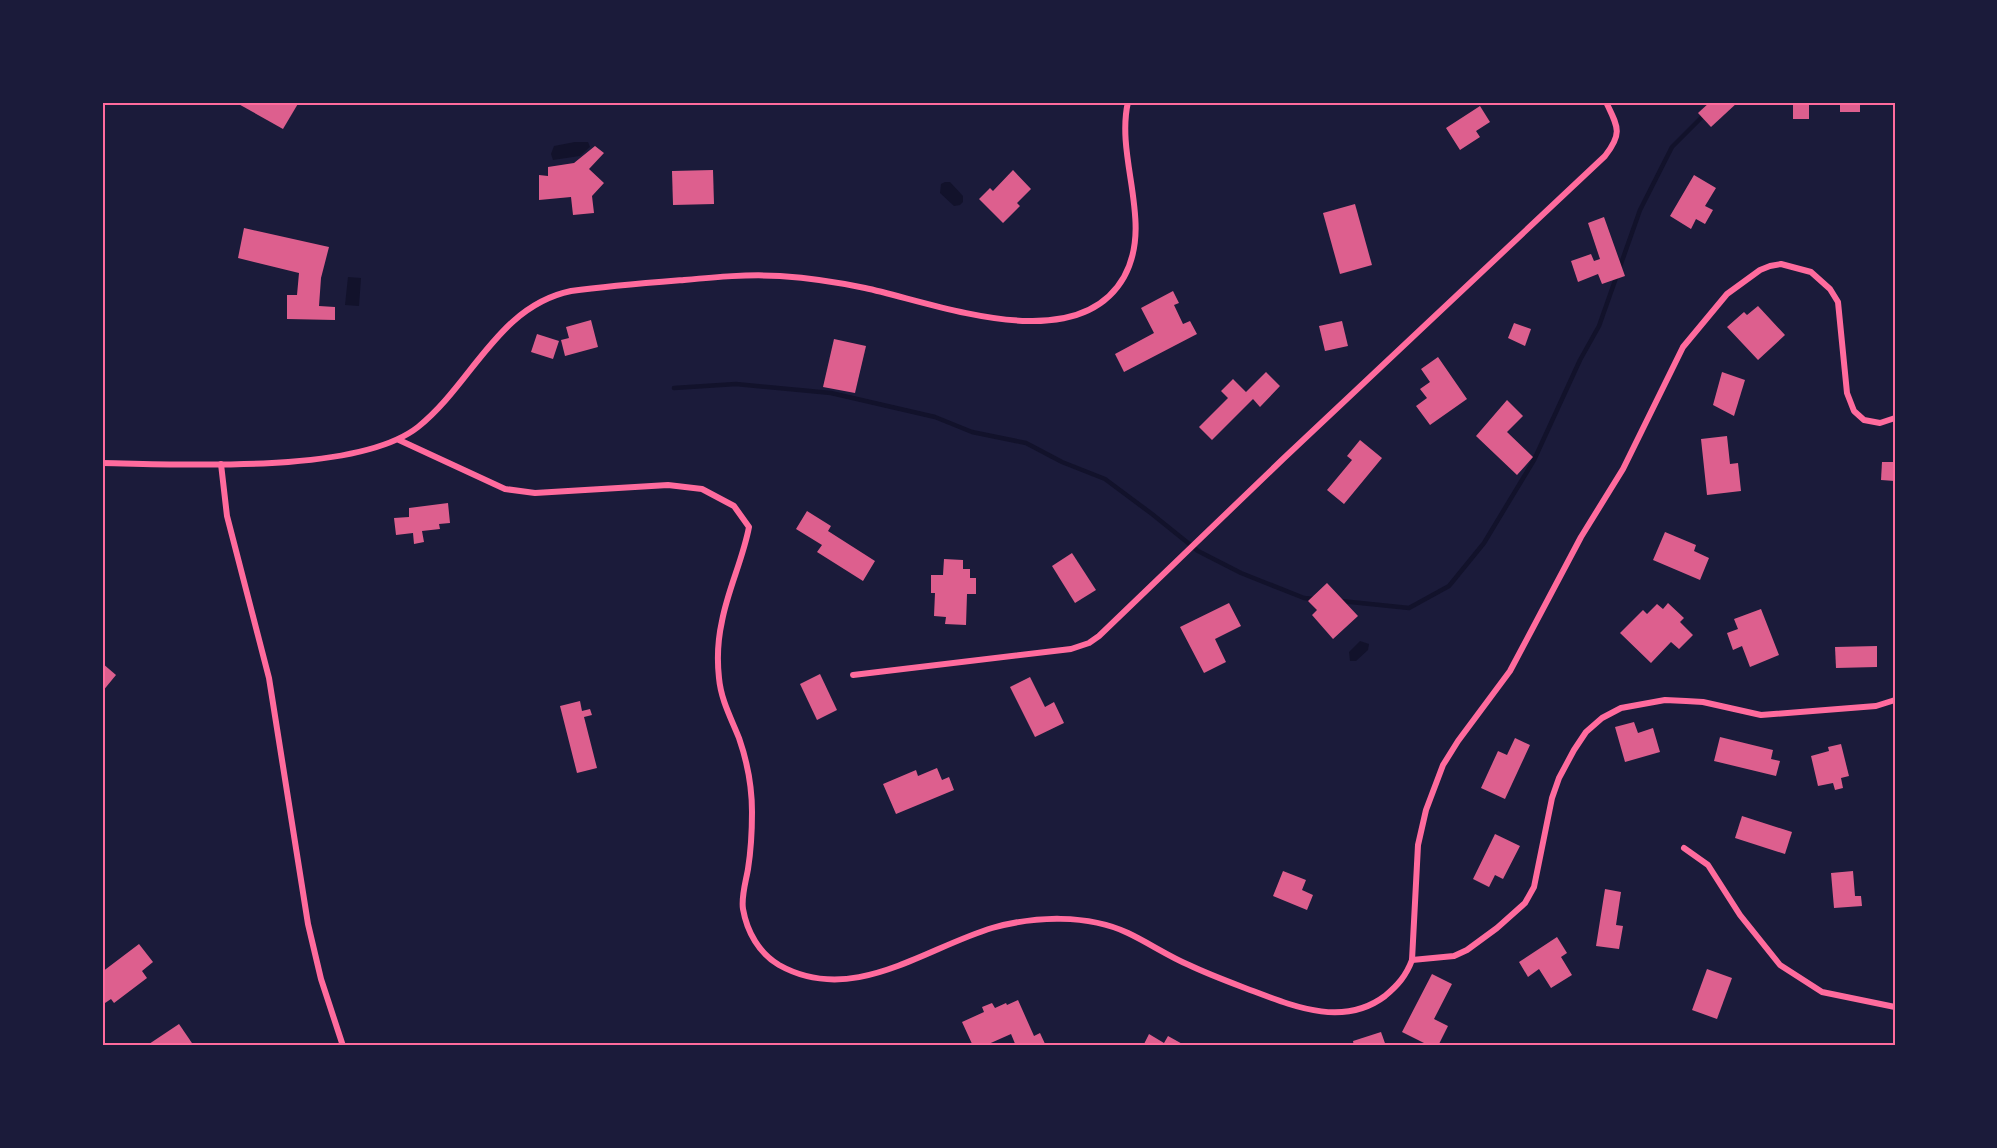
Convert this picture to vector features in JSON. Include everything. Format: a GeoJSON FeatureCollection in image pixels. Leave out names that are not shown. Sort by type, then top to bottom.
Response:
{"type":"FeatureCollection","features":[{"type":"Feature","properties":{"kind":"street"},"geometry":{"type":"LineString","coordinates":[[102,463],[221,464],[293,460],[375,449],[399,440],[436,411],[508,325],[546,299],[571,291],[732,276],[777,276],[823,280],[867,288],[946,310],[982,316],[1018,320],[1061,319],[1089,311],[1117,288],[1127,269],[1133,248],[1135,201],[1124,141],[1128,102]]}},
{"type":"Feature","properties":{"kind":"street"},"geometry":{"type":"LineString","coordinates":[[853,675],[1071,649],[1089,643],[1099,636],[1282,459],[1605,156],[1617,141],[1617,125],[1606,102]]}},
{"type":"Feature","properties":{"kind":"street"},"geometry":{"type":"LineString","coordinates":[[399,440],[505,489],[535,494],[668,485],[702,489],[734,506],[749,527],[746,546],[722,620],[718,662],[719,680],[724,704],[740,740],[750,782],[751,846],[742,906],[747,925],[756,944],[769,958],[801,975],[824,980],[849,980],[868,976],[992,928],[1029,922],[1086,919],[1119,929],[1189,965],[1294,1007],[1336,1013],[1351,1011],[1378,1000],[1395,988],[1407,975],[1412,960],[1419,845],[1426,810],[1443,765],[1510,671],[1581,537],[1623,469],[1683,347],[1727,294],[1760,270],[1770,266],[1780,264],[1811,272],[1830,289],[1838,302],[1847,393],[1854,411],[1864,420],[1880,423],[1895,418]]}},
{"type":"Feature","properties":{"kind":"street"},"geometry":{"type":"LineString","coordinates":[[221,464],[227,516],[269,678],[308,924],[321,979],[343,1046]]}},
{"type":"Feature","properties":{"kind":"street"},"geometry":{"type":"LineString","coordinates":[[1412,960],[1454,956],[1467,950],[1525,903],[1534,888],[1552,798],[1559,778],[1586,732],[1602,718],[1621,708],[1665,700],[1703,702],[1761,715],[1876,706],[1895,700]]}},
{"type":"Feature","properties":{"kind":"street"},"geometry":{"type":"LineString","coordinates":[[1684,848],[1708,865],[1740,915],[1780,965],[1822,992],[1895,1007]]}},
{"type":"Feature","properties":{"kind":"shaded area"},"geometry":{"type":"Polygon","coordinates":[[[588,142],[590,147],[580,156],[553,160],[551,154],[554,146],[588,142]]]}},
{"type":"Feature","properties":{"kind":"shaded area"},"geometry":{"type":"Polygon","coordinates":[[[950,182],[963,196],[963,202],[960,205],[954,206],[940,193],[941,184],[950,182]]]}},
{"type":"Feature","properties":{"kind":"shaded area"},"geometry":{"type":"Polygon","coordinates":[[[348,277],[361,278],[359,306],[345,305],[348,277]]]}},
{"type":"Feature","properties":{"kind":"shaded area"},"geometry":{"type":"Polygon","coordinates":[[[1360,641],[1369,644],[1368,650],[1356,661],[1350,661],[1349,652],[1360,641]]]}},
{"type":"Feature","properties":{"kind":"building"},"geometry":{"type":"Polygon","coordinates":[[[235,102],[299,102],[283,129],[235,102]]]}},
{"type":"Feature","properties":{"kind":"building"},"geometry":{"type":"Polygon","coordinates":[[[1710,102],[1738,102],[1711,127],[1698,113],[1710,102]]]}},
{"type":"Feature","properties":{"kind":"building"},"geometry":{"type":"Polygon","coordinates":[[[1793,102],[1809,102],[1809,119],[1793,119],[1793,102]]]}},
{"type":"Feature","properties":{"kind":"building"},"geometry":{"type":"Polygon","coordinates":[[[1840,102],[1860,102],[1860,112],[1840,112],[1840,102]]]}},
{"type":"Feature","properties":{"kind":"building"},"geometry":{"type":"Polygon","coordinates":[[[1480,106],[1490,122],[1476,131],[1480,137],[1460,150],[1446,128],[1480,106]]]}},
{"type":"Feature","properties":{"kind":"building"},"geometry":{"type":"Polygon","coordinates":[[[595,146],[604,153],[589,169],[604,183],[592,196],[594,213],[573,215],[571,197],[539,200],[539,175],[548,176],[548,167],[574,163],[595,146]]]}},
{"type":"Feature","properties":{"kind":"building"},"geometry":{"type":"Polygon","coordinates":[[[713,170],[714,204],[673,205],[672,171],[713,170]]]}},
{"type":"Feature","properties":{"kind":"building"},"geometry":{"type":"Polygon","coordinates":[[[1013,170],[1031,189],[1017,203],[1020,206],[1003,223],[979,199],[990,188],[993,191],[1013,170]]]}},
{"type":"Feature","properties":{"kind":"building"},"geometry":{"type":"Polygon","coordinates":[[[1694,175],[1716,188],[1705,206],[1713,210],[1705,224],[1696,219],[1691,229],[1670,216],[1694,175]]]}},
{"type":"Feature","properties":{"kind":"building"},"geometry":{"type":"Polygon","coordinates":[[[1355,204],[1372,265],[1340,274],[1323,213],[1355,204]]]}},
{"type":"Feature","properties":{"kind":"building"},"geometry":{"type":"Polygon","coordinates":[[[1604,217],[1625,276],[1602,284],[1598,274],[1578,282],[1571,261],[1591,254],[1594,261],[1600,259],[1588,223],[1604,217]]]}},
{"type":"Feature","properties":{"kind":"building"},"geometry":{"type":"Polygon","coordinates":[[[244,228],[329,247],[321,278],[319,306],[335,307],[335,320],[287,319],[287,295],[297,295],[299,273],[238,258],[244,228]]]}},
{"type":"Feature","properties":{"kind":"building"},"geometry":{"type":"Polygon","coordinates":[[[1173,291],[1179,303],[1174,305],[1183,324],[1190,321],[1197,334],[1124,372],[1115,354],[1154,333],[1141,308],[1173,291]]]}},
{"type":"Feature","properties":{"kind":"building"},"geometry":{"type":"Polygon","coordinates":[[[1758,306],[1785,335],[1758,360],[1727,327],[1744,312],[1747,315],[1758,306]]]}},
{"type":"Feature","properties":{"kind":"building"},"geometry":{"type":"Polygon","coordinates":[[[591,320],[598,347],[565,356],[561,340],[569,338],[566,327],[591,320]]]}},
{"type":"Feature","properties":{"kind":"building"},"geometry":{"type":"Polygon","coordinates":[[[1342,321],[1348,346],[1325,351],[1319,326],[1342,321]]]}},
{"type":"Feature","properties":{"kind":"building"},"geometry":{"type":"Polygon","coordinates":[[[1514,323],[1531,329],[1525,346],[1508,338],[1514,323]]]}},
{"type":"Feature","properties":{"kind":"building"},"geometry":{"type":"Polygon","coordinates":[[[537,334],[559,341],[553,359],[531,352],[537,334]]]}},
{"type":"Feature","properties":{"kind":"building"},"geometry":{"type":"Polygon","coordinates":[[[834,339],[866,346],[855,393],[823,387],[834,339]]]}},
{"type":"Feature","properties":{"kind":"building"},"geometry":{"type":"Polygon","coordinates":[[[1438,357],[1467,399],[1430,425],[1416,406],[1427,398],[1420,389],[1430,382],[1421,369],[1438,357]]]}},
{"type":"Feature","properties":{"kind":"building"},"geometry":{"type":"Polygon","coordinates":[[[1266,372],[1280,386],[1260,407],[1253,399],[1212,440],[1199,427],[1228,398],[1221,391],[1233,379],[1246,392],[1266,372]]]}},
{"type":"Feature","properties":{"kind":"building"},"geometry":{"type":"Polygon","coordinates":[[[1722,372],[1745,380],[1734,416],[1713,405],[1722,372]]]}},
{"type":"Feature","properties":{"kind":"building"},"geometry":{"type":"Polygon","coordinates":[[[1507,400],[1523,416],[1507,432],[1533,457],[1517,475],[1476,436],[1507,400]]]}},
{"type":"Feature","properties":{"kind":"building"},"geometry":{"type":"Polygon","coordinates":[[[1727,436],[1730,464],[1738,463],[1741,491],[1707,495],[1701,439],[1727,436]]]}},
{"type":"Feature","properties":{"kind":"building"},"geometry":{"type":"Polygon","coordinates":[[[1360,440],[1382,458],[1344,504],[1327,490],[1352,460],[1347,456],[1360,440]]]}},
{"type":"Feature","properties":{"kind":"building"},"geometry":{"type":"Polygon","coordinates":[[[1882,462],[1895,462],[1895,481],[1881,480],[1882,462]]]}},
{"type":"Feature","properties":{"kind":"building"},"geometry":{"type":"Polygon","coordinates":[[[448,503],[450,523],[439,524],[440,529],[422,531],[424,542],[414,544],[413,533],[396,535],[394,518],[409,517],[409,508],[448,503]]]}},
{"type":"Feature","properties":{"kind":"building"},"geometry":{"type":"Polygon","coordinates":[[[807,511],[831,526],[828,531],[875,561],[863,581],[817,552],[822,545],[796,529],[807,511]]]}},
{"type":"Feature","properties":{"kind":"building"},"geometry":{"type":"Polygon","coordinates":[[[1665,532],[1696,545],[1694,551],[1709,558],[1700,580],[1653,560],[1665,532]]]}},
{"type":"Feature","properties":{"kind":"building"},"geometry":{"type":"Polygon","coordinates":[[[1072,553],[1096,590],[1075,603],[1052,566],[1072,553]]]}},
{"type":"Feature","properties":{"kind":"building"},"geometry":{"type":"Polygon","coordinates":[[[944,559],[963,560],[963,569],[970,569],[970,578],[976,578],[976,594],[967,594],[966,625],[945,624],[946,617],[934,616],[935,593],[931,593],[931,575],[943,575],[944,559]]]}},
{"type":"Feature","properties":{"kind":"building"},"geometry":{"type":"Polygon","coordinates":[[[1327,583],[1358,616],[1333,639],[1312,615],[1317,610],[1308,601],[1327,583]]]}},
{"type":"Feature","properties":{"kind":"building"},"geometry":{"type":"Polygon","coordinates":[[[1229,603],[1241,626],[1215,639],[1226,662],[1204,673],[1180,627],[1229,603]]]}},
{"type":"Feature","properties":{"kind":"building"},"geometry":{"type":"Polygon","coordinates":[[[1668,603],[1684,618],[1680,622],[1693,635],[1679,649],[1671,642],[1651,663],[1620,633],[1643,610],[1647,614],[1657,604],[1663,609],[1668,603]]]}},
{"type":"Feature","properties":{"kind":"building"},"geometry":{"type":"Polygon","coordinates":[[[1761,609],[1779,655],[1750,667],[1742,646],[1733,650],[1727,633],[1738,629],[1734,619],[1761,609]]]}},
{"type":"Feature","properties":{"kind":"building"},"geometry":{"type":"Polygon","coordinates":[[[1877,646],[1877,667],[1836,668],[1835,647],[1877,646]]]}},
{"type":"Feature","properties":{"kind":"building"},"geometry":{"type":"Polygon","coordinates":[[[102,663],[116,675],[102,692],[102,663]]]}},
{"type":"Feature","properties":{"kind":"building"},"geometry":{"type":"Polygon","coordinates":[[[820,674],[837,710],[817,720],[800,684],[820,674]]]}},
{"type":"Feature","properties":{"kind":"building"},"geometry":{"type":"Polygon","coordinates":[[[1030,677],[1045,707],[1054,702],[1064,723],[1035,737],[1010,687],[1030,677]]]}},
{"type":"Feature","properties":{"kind":"building"},"geometry":{"type":"Polygon","coordinates":[[[580,701],[582,711],[590,709],[592,715],[584,717],[597,768],[577,773],[560,706],[580,701]]]}},
{"type":"Feature","properties":{"kind":"building"},"geometry":{"type":"Polygon","coordinates":[[[1634,722],[1638,733],[1653,728],[1660,752],[1625,762],[1615,727],[1634,722]]]}},
{"type":"Feature","properties":{"kind":"building"},"geometry":{"type":"Polygon","coordinates":[[[1720,737],[1773,750],[1771,759],[1780,761],[1776,776],[1714,761],[1720,737]]]}},
{"type":"Feature","properties":{"kind":"building"},"geometry":{"type":"Polygon","coordinates":[[[1515,738],[1530,745],[1505,799],[1481,788],[1498,751],[1507,755],[1515,738]]]}},
{"type":"Feature","properties":{"kind":"building"},"geometry":{"type":"Polygon","coordinates":[[[1841,744],[1849,776],[1841,778],[1843,788],[1835,790],[1833,783],[1818,786],[1811,756],[1829,751],[1828,747],[1841,744]]]}},
{"type":"Feature","properties":{"kind":"building"},"geometry":{"type":"Polygon","coordinates":[[[937,768],[942,780],[949,777],[954,790],[896,814],[883,784],[916,770],[918,776],[937,768]]]}},
{"type":"Feature","properties":{"kind":"building"},"geometry":{"type":"Polygon","coordinates":[[[1742,816],[1792,832],[1785,854],[1735,838],[1742,816]]]}},
{"type":"Feature","properties":{"kind":"building"},"geometry":{"type":"Polygon","coordinates":[[[1495,834],[1520,846],[1503,879],[1495,875],[1489,887],[1473,879],[1495,834]]]}},
{"type":"Feature","properties":{"kind":"building"},"geometry":{"type":"Polygon","coordinates":[[[1283,871],[1306,880],[1302,890],[1313,895],[1307,910],[1273,896],[1283,871]]]}},
{"type":"Feature","properties":{"kind":"building"},"geometry":{"type":"Polygon","coordinates":[[[1853,871],[1855,896],[1861,896],[1862,906],[1834,908],[1831,873],[1853,871]]]}},
{"type":"Feature","properties":{"kind":"building"},"geometry":{"type":"Polygon","coordinates":[[[1605,889],[1621,892],[1616,925],[1623,926],[1619,949],[1596,946],[1605,889]]]}},
{"type":"Feature","properties":{"kind":"building"},"geometry":{"type":"Polygon","coordinates":[[[1557,937],[1567,953],[1561,957],[1572,975],[1551,988],[1539,969],[1528,977],[1519,962],[1557,937]]]}},
{"type":"Feature","properties":{"kind":"building"},"geometry":{"type":"Polygon","coordinates":[[[139,944],[153,962],[142,971],[147,978],[114,1003],[111,999],[105,1003],[102,999],[102,972],[139,944]]]}},
{"type":"Feature","properties":{"kind":"building"},"geometry":{"type":"Polygon","coordinates":[[[1707,969],[1732,978],[1717,1019],[1692,1010],[1707,969]]]}},
{"type":"Feature","properties":{"kind":"building"},"geometry":{"type":"Polygon","coordinates":[[[1432,974],[1452,984],[1434,1019],[1448,1026],[1438,1046],[1430,1046],[1402,1032],[1432,974]]]}},
{"type":"Feature","properties":{"kind":"building"},"geometry":{"type":"Polygon","coordinates":[[[1018,1000],[1034,1036],[1040,1033],[1046,1046],[1016,1046],[1011,1034],[984,1046],[973,1046],[962,1022],[984,1012],[982,1007],[992,1003],[995,1008],[1018,1000]]]}},
{"type":"Feature","properties":{"kind":"building"},"geometry":{"type":"Polygon","coordinates":[[[179,1024],[194,1046],[146,1046],[179,1024]]]}},
{"type":"Feature","properties":{"kind":"building"},"geometry":{"type":"Polygon","coordinates":[[[1381,1032],[1386,1046],[1354,1046],[1353,1041],[1381,1032]]]}},
{"type":"Feature","properties":{"kind":"building"},"geometry":{"type":"Polygon","coordinates":[[[1149,1034],[1164,1043],[1168,1036],[1186,1046],[1143,1046],[1149,1034]]]}},
{"type":"Feature","properties":{"kind":"waterway"},"geometry":{"type":"LineString","coordinates":[[1341,601],[1409,608],[1449,586],[1484,543],[1534,460],[1580,360],[1599,326],[1640,210],[1672,147],[1706,113]]}},
{"type":"Feature","properties":{"kind":"waterway"},"geometry":{"type":"LineString","coordinates":[[674,388],[736,384],[831,393],[935,417],[972,432],[1026,443],[1062,462],[1105,479],[1198,551],[1241,573],[1304,598],[1314,599]]}}]}
